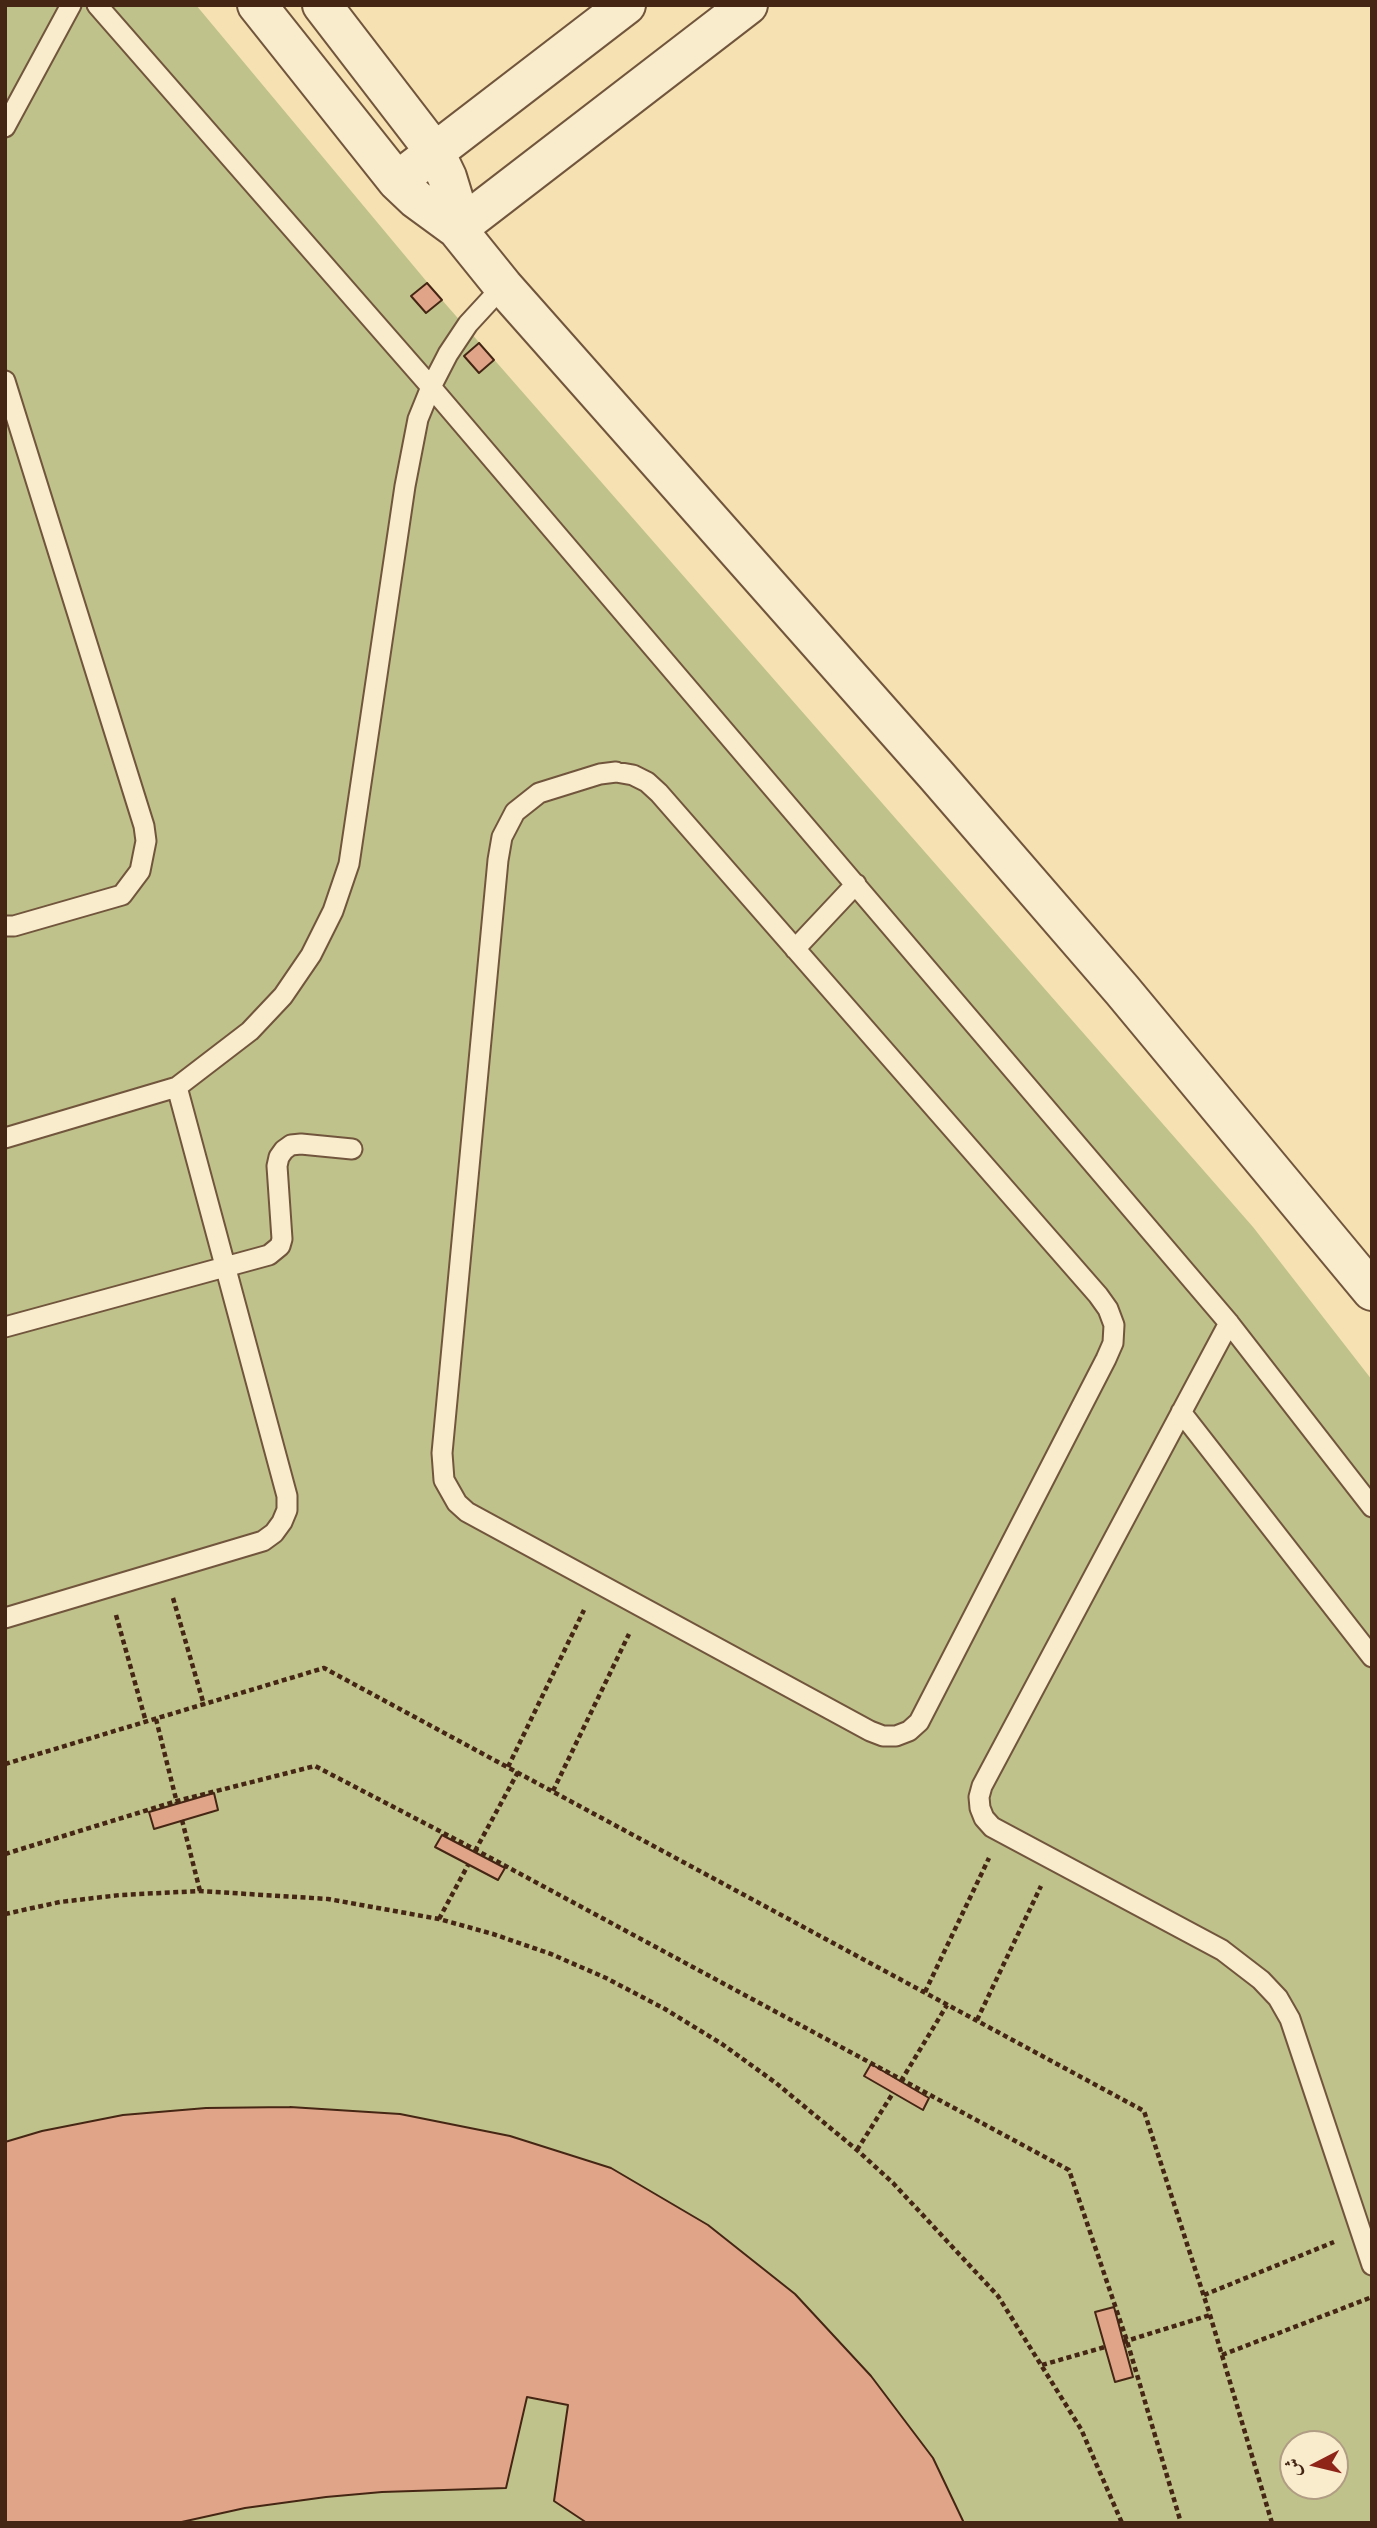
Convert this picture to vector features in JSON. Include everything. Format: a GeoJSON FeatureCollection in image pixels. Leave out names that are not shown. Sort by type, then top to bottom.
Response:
{"type":"FeatureCollection","features":[{"type":"Feature","properties":{"kind":"street"},"geometry":{"type":"LineString","coordinates":[[257,5],[397,181],[416,199],[457,229],[503,286],[1131,1000],[1372,1291]]}},
{"type":"Feature","properties":{"kind":"street"},"geometry":{"type":"LineString","coordinates":[[321,5],[435,152],[455,203],[457,229]]}},
{"type":"Feature","properties":{"kind":"street"},"geometry":{"type":"LineString","coordinates":[[397,181],[626,5]]}},
{"type":"Feature","properties":{"kind":"street"},"geometry":{"type":"LineString","coordinates":[[457,229],[748,5]]}},
{"type":"Feature","properties":{"kind":"lane"},"geometry":{"type":"LineString","coordinates":[[5,127],[71,5]]}},
{"type":"Feature","properties":{"kind":"lane"},"geometry":{"type":"LineString","coordinates":[[97,5],[431,387],[1229,1323],[1372,1507]]}},
{"type":"Feature","properties":{"kind":"lane"},"geometry":{"type":"LineString","coordinates":[[5,1138],[177,1087],[250,1031],[283,996],[311,955],[333,911],[349,864],[410,452],[418,419],[448,354],[468,324],[503,286]]}},
{"type":"Feature","properties":{"kind":"lane"},"geometry":{"type":"LineString","coordinates":[[5,380],[144,826],[146,841],[140,871],[122,895],[14,926],[5,926]]}},
{"type":"Feature","properties":{"kind":"lane"},"geometry":{"type":"LineString","coordinates":[[616,772],[633,775],[647,782],[659,793],[1098,1295],[1108,1309],[1114,1325],[1113,1343],[919,1722],[909,1731],[896,1736],[883,1736],[870,1731],[597,1583],[467,1512],[449,1492],[441,1467],[498,860],[507,824],[526,802],[540,793],[600,774],[616,772]]}},
{"type":"Feature","properties":{"kind":"lane"},"geometry":{"type":"LineString","coordinates":[[795,949],[856,884]]}},
{"type":"Feature","properties":{"kind":"lane"},"geometry":{"type":"LineString","coordinates":[[5,1618],[263,1541],[274,1533],[287,1510],[287,1496],[177,1087]]}},
{"type":"Feature","properties":{"kind":"lane"},"geometry":{"type":"LineString","coordinates":[[5,1327],[269,1255],[280,1246],[282,1238],[277,1166],[284,1150],[291,1144],[352,1149]]}},
{"type":"Feature","properties":{"kind":"lane"},"geometry":{"type":"LineString","coordinates":[[1229,1323],[982,1786],[979,1797],[985,1818],[992,1827],[1222,1950],[1261,1980],[1278,1998],[1290,2020],[1372,2265]]}},
{"type":"Feature","properties":{"kind":"lane"},"geometry":{"type":"LineString","coordinates":[[1181,1412],[1372,1657]]}},
{"type":"Feature","properties":{"kind":"path"},"geometry":{"type":"LineString","coordinates":[[165,1570],[204,1704]]}},
{"type":"Feature","properties":{"kind":"path"},"geometry":{"type":"LineString","coordinates":[[508,1767],[597,1583]]}},
{"type":"Feature","properties":{"kind":"path"},"geometry":{"type":"LineString","coordinates":[[108,1587],[146,1722]]}},
{"type":"Feature","properties":{"kind":"path"},"geometry":{"type":"LineString","coordinates":[[553,1791],[642,1607]]}},
{"type":"Feature","properties":{"kind":"path"},"geometry":{"type":"LineString","coordinates":[[5,1764],[324,1668],[1144,2111],[1204,2295],[1272,2523]]}},
{"type":"Feature","properties":{"kind":"path"},"geometry":{"type":"LineString","coordinates":[[156,1719],[177,1802]]}},
{"type":"Feature","properties":{"kind":"path"},"geometry":{"type":"LineString","coordinates":[[5,1854],[177,1802],[315,1766],[1069,2170],[1181,2523]]}},
{"type":"Feature","properties":{"kind":"path"},"geometry":{"type":"LineString","coordinates":[[475,1851],[518,1772]]}},
{"type":"Feature","properties":{"kind":"path"},"geometry":{"type":"LineString","coordinates":[[182,1821],[200,1891]]}},
{"type":"Feature","properties":{"kind":"path"},"geometry":{"type":"LineString","coordinates":[[925,1992],[1002,1832]]}},
{"type":"Feature","properties":{"kind":"path"},"geometry":{"type":"LineString","coordinates":[[439,1919],[468,1865]]}},
{"type":"Feature","properties":{"kind":"path"},"geometry":{"type":"LineString","coordinates":[[5,1914],[60,1902],[120,1895],[200,1891],[328,1899],[439,1919],[551,1954],[606,1978],[665,2009],[722,2044],[776,2083],[857,2150],[893,2183],[998,2296],[1080,2429],[1122,2523]]}},
{"type":"Feature","properties":{"kind":"path"},"geometry":{"type":"LineString","coordinates":[[977,2021],[1025,1920]]}},
{"type":"Feature","properties":{"kind":"path"},"geometry":{"type":"LineString","coordinates":[[901,2080],[948,2004]]}},
{"type":"Feature","properties":{"kind":"path"},"geometry":{"type":"LineString","coordinates":[[857,2150],[893,2093]]}},
{"type":"Feature","properties":{"kind":"path"},"geometry":{"type":"LineString","coordinates":[[1204,2295],[1301,2255]]}},
{"type":"Feature","properties":{"kind":"path"},"geometry":{"type":"LineString","coordinates":[[1222,2355],[1372,2297]]}},
{"type":"Feature","properties":{"kind":"path"},"geometry":{"type":"LineString","coordinates":[[1125,2342],[1210,2315]]}},
{"type":"Feature","properties":{"kind":"path"},"geometry":{"type":"LineString","coordinates":[[1042,2365],[1105,2347]]}},
{"type":"Feature","properties":{"kind":"green space"},"geometry":{"type":"Polygon","coordinates":[[[5,5],[196,5],[442,300],[1253,1227],[1372,1380],[1372,2523],[5,2523],[5,5]]]}},
{"type":"Feature","properties":{"kind":"building"},"geometry":{"type":"Polygon","coordinates":[[[427,283],[442,300],[426,313],[411,296],[427,283]]]}},
{"type":"Feature","properties":{"kind":"building"},"geometry":{"type":"Polygon","coordinates":[[[479,343],[494,360],[479,373],[464,356],[479,343]]]}},
{"type":"Feature","properties":{"kind":"building"},"geometry":{"type":"Polygon","coordinates":[[[214,1793],[218,1810],[154,1829],[149,1812],[214,1793]]]}},
{"type":"Feature","properties":{"kind":"building"},"geometry":{"type":"Polygon","coordinates":[[[442,1835],[505,1868],[498,1880],[435,1847],[442,1835]]]}},
{"type":"Feature","properties":{"kind":"building"},"geometry":{"type":"Polygon","coordinates":[[[871,2064],[929,2098],[923,2110],[864,2076],[871,2064]]]}},
{"type":"Feature","properties":{"kind":"building"},"geometry":{"type":"Polygon","coordinates":[[[290,2107],[400,2114],[510,2136],[611,2168],[708,2225],[795,2294],[871,2376],[933,2458],[964,2523],[587,2523],[554,2501],[568,2405],[527,2397],[506,2488],[382,2492],[326,2497],[245,2508],[177,2523],[5,2523],[5,2142],[42,2131],[123,2115],[206,2108],[290,2107]]]}},
{"type":"Feature","properties":{"kind":"building"},"geometry":{"type":"Polygon","coordinates":[[[1114,2307],[1133,2377],[1115,2382],[1095,2312],[1114,2307]]]}}]}
